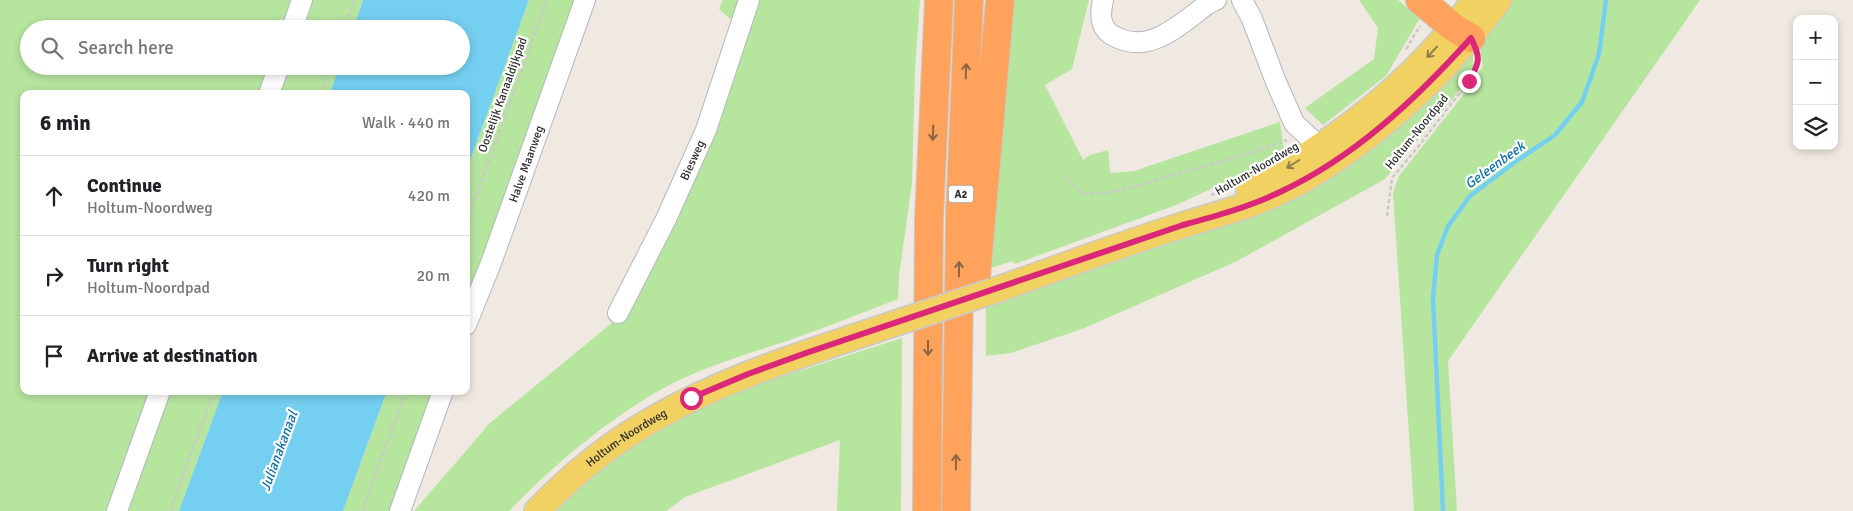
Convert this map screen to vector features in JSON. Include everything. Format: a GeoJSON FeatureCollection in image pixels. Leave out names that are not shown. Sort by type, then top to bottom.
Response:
{"type":"FeatureCollection","features":[{"type":"Feature","properties":{"kind":"highway","name":"A2"},"geometry":{"type":"LineString","coordinates":[[927,511],[929,219],[939,0]]}},
{"type":"Feature","properties":{"kind":"highway","name":"A2"},"geometry":{"type":"LineString","coordinates":[[956,511],[956,387],[960,216],[969,0]]}},
{"type":"Feature","properties":{"kind":"highway","name":"A2"},"geometry":{"type":"LineString","coordinates":[[956,387],[974,300],[1000,0]]}},
{"type":"Feature","properties":{"kind":"main road","name":"Holtum-Noordweg"},"geometry":{"type":"LineString","coordinates":[[537,511],[574,476],[614,445],[691,398],[776,364],[1183,225],[1237,210],[1280,192],[1318,147],[1389,120],[1432,81],[1452,13],[1499,0]]}},
{"type":"Feature","properties":{"kind":"street"},"geometry":{"type":"LineString","coordinates":[[295,20],[302,0]]}},
{"type":"Feature","properties":{"kind":"street","name":"Halve Maanweg"},"geometry":{"type":"LineString","coordinates":[[470,315],[491,263],[585,0]]}},
{"type":"Feature","properties":{"kind":"street","name":"Biesweg"},"geometry":{"type":"LineString","coordinates":[[618,314],[666,219],[706,130],[749,0]]}},
{"type":"Feature","properties":{"kind":"street"},"geometry":{"type":"LineString","coordinates":[[1103,0],[1100,11],[1102,23],[1109,33],[1122,41],[1139,43],[1155,40],[1216,0]]}},
{"type":"Feature","properties":{"kind":"street"},"geometry":{"type":"LineString","coordinates":[[1242,0],[1252,19],[1294,123],[1318,147]]}},
{"type":"Feature","properties":{"kind":"street"},"geometry":{"type":"LineString","coordinates":[[270,90],[276,75]]}},
{"type":"Feature","properties":{"kind":"street"},"geometry":{"type":"LineString","coordinates":[[117,511],[159,395]]}},
{"type":"Feature","properties":{"kind":"street"},"geometry":{"type":"LineString","coordinates":[[400,511],[442,395]]}},
{"type":"Feature","properties":{"kind":"path"},"geometry":{"type":"LineString","coordinates":[[347,20],[354,0]]}},
{"type":"Feature","properties":{"kind":"path","name":"Oostelijk Kanaaldijkpad"},"geometry":{"type":"LineString","coordinates":[[470,214],[547,0]]}},
{"type":"Feature","properties":{"kind":"path"},"geometry":{"type":"LineString","coordinates":[[1404,52],[1452,13]]}},
{"type":"Feature","properties":{"kind":"path","name":"Holtum-Noordpad"},"geometry":{"type":"LineString","coordinates":[[1386,216],[1392,178],[1469,81],[1479,64],[1476,47],[1452,13]]}},
{"type":"Feature","properties":{"kind":"path"},"geometry":{"type":"LineString","coordinates":[[322,90],[328,75]]}},
{"type":"Feature","properties":{"kind":"path"},"geometry":{"type":"LineString","coordinates":[[1066,175],[1084,193],[1101,192],[1133,187],[1262,150],[1318,147]]}},
{"type":"Feature","properties":{"kind":"path","name":"Holtum-Noordweg"},"geometry":{"type":"LineString","coordinates":[[1210,195],[1237,182]]}},
{"type":"Feature","properties":{"kind":"path"},"geometry":{"type":"LineString","coordinates":[[170,511],[213,395]]}},
{"type":"Feature","properties":{"kind":"path"},"geometry":{"type":"LineString","coordinates":[[362,511],[405,395]]}},
{"type":"Feature","properties":{"kind":"green space"},"geometry":{"type":"Polygon","coordinates":[[[0,0],[291,0],[284,20],[20,20],[20,75],[265,75],[259,90],[20,90],[20,395],[148,395],[106,511],[0,511],[0,0]]]}},
{"type":"Feature","properties":{"kind":"green space"},"geometry":{"type":"Polygon","coordinates":[[[305,0],[363,0],[356,20],[297,20],[305,0]]]}},
{"type":"Feature","properties":{"kind":"green space"},"geometry":{"type":"Polygon","coordinates":[[[529,0],[583,0],[470,316],[470,160],[529,0]]]}},
{"type":"Feature","properties":{"kind":"green space"},"geometry":{"type":"Polygon","coordinates":[[[723,0],[920,0],[915,69],[912,183],[899,276],[898,299],[801,336],[706,369],[660,390],[619,416],[580,446],[509,511],[414,511],[490,423],[613,322],[675,192],[735,23],[719,9],[723,0]]]}},
{"type":"Feature","properties":{"kind":"green space"},"geometry":{"type":"Polygon","coordinates":[[[1006,0],[1089,0],[1072,69],[1045,85],[1083,160],[1090,155],[1108,150],[1110,173],[1134,171],[1280,122],[1284,150],[1245,173],[1176,205],[1015,264],[1012,261],[988,269],[1006,0]]]}},
{"type":"Feature","properties":{"kind":"green space"},"geometry":{"type":"Polygon","coordinates":[[[1359,0],[1398,0],[1420,18],[1386,76],[1323,125],[1305,108],[1374,59],[1378,28],[1359,0]]]}},
{"type":"Feature","properties":{"kind":"green space"},"geometry":{"type":"Polygon","coordinates":[[[1508,0],[1700,0],[1448,361],[1457,511],[1414,511],[1393,193],[1399,176],[1468,89],[1483,66],[1479,43],[1508,0]]]}},
{"type":"Feature","properties":{"kind":"green space"},"geometry":{"type":"Polygon","coordinates":[[[1468,52],[1473,54],[1473,66],[1464,85],[1385,179],[1235,262],[1082,329],[1011,353],[986,356],[986,307],[1188,236],[1468,52]]]}},
{"type":"Feature","properties":{"kind":"green space"},"geometry":{"type":"Polygon","coordinates":[[[277,75],[336,75],[331,90],[271,90],[277,75]]]}},
{"type":"Feature","properties":{"kind":"green space"},"geometry":{"type":"Polygon","coordinates":[[[902,338],[901,511],[837,511],[840,440],[685,497],[666,511],[549,511],[590,472],[670,422],[755,385],[902,338]]]}},
{"type":"Feature","properties":{"kind":"green space"},"geometry":{"type":"Polygon","coordinates":[[[161,395],[222,395],[179,511],[118,511],[161,395]]]}},
{"type":"Feature","properties":{"kind":"green space"},"geometry":{"type":"Polygon","coordinates":[[[386,395],[443,395],[400,511],[343,511],[386,395]]]}},
{"type":"Feature","properties":{"kind":"water"},"geometry":{"type":"Polygon","coordinates":[[[363,0],[529,0],[470,160],[470,90],[331,90],[336,75],[470,75],[470,20],[356,20],[363,0]]]}},
{"type":"Feature","properties":{"kind":"water","name":"Julianakanaal"},"geometry":{"type":"Polygon","coordinates":[[[222,395],[386,395],[343,511],[179,511],[222,395]]]}},
{"type":"Feature","properties":{"kind":"waterway","name":"Geleenbeek"},"geometry":{"type":"LineString","coordinates":[[1443,511],[1433,298],[1437,255],[1448,226],[1470,196],[1555,135],[1582,102],[1599,54],[1606,0]]}},
{"type":"Feature","properties":{"kind":"route"},"geometry":{"type":"LineString","coordinates":[[691,398],[748,374],[806,353],[1183,225],[1237,210],[1280,192],[1304,180],[1334,161],[1389,120],[1432,81],[1471,38],[1476,47],[1479,64],[1469,81]]}}]}
